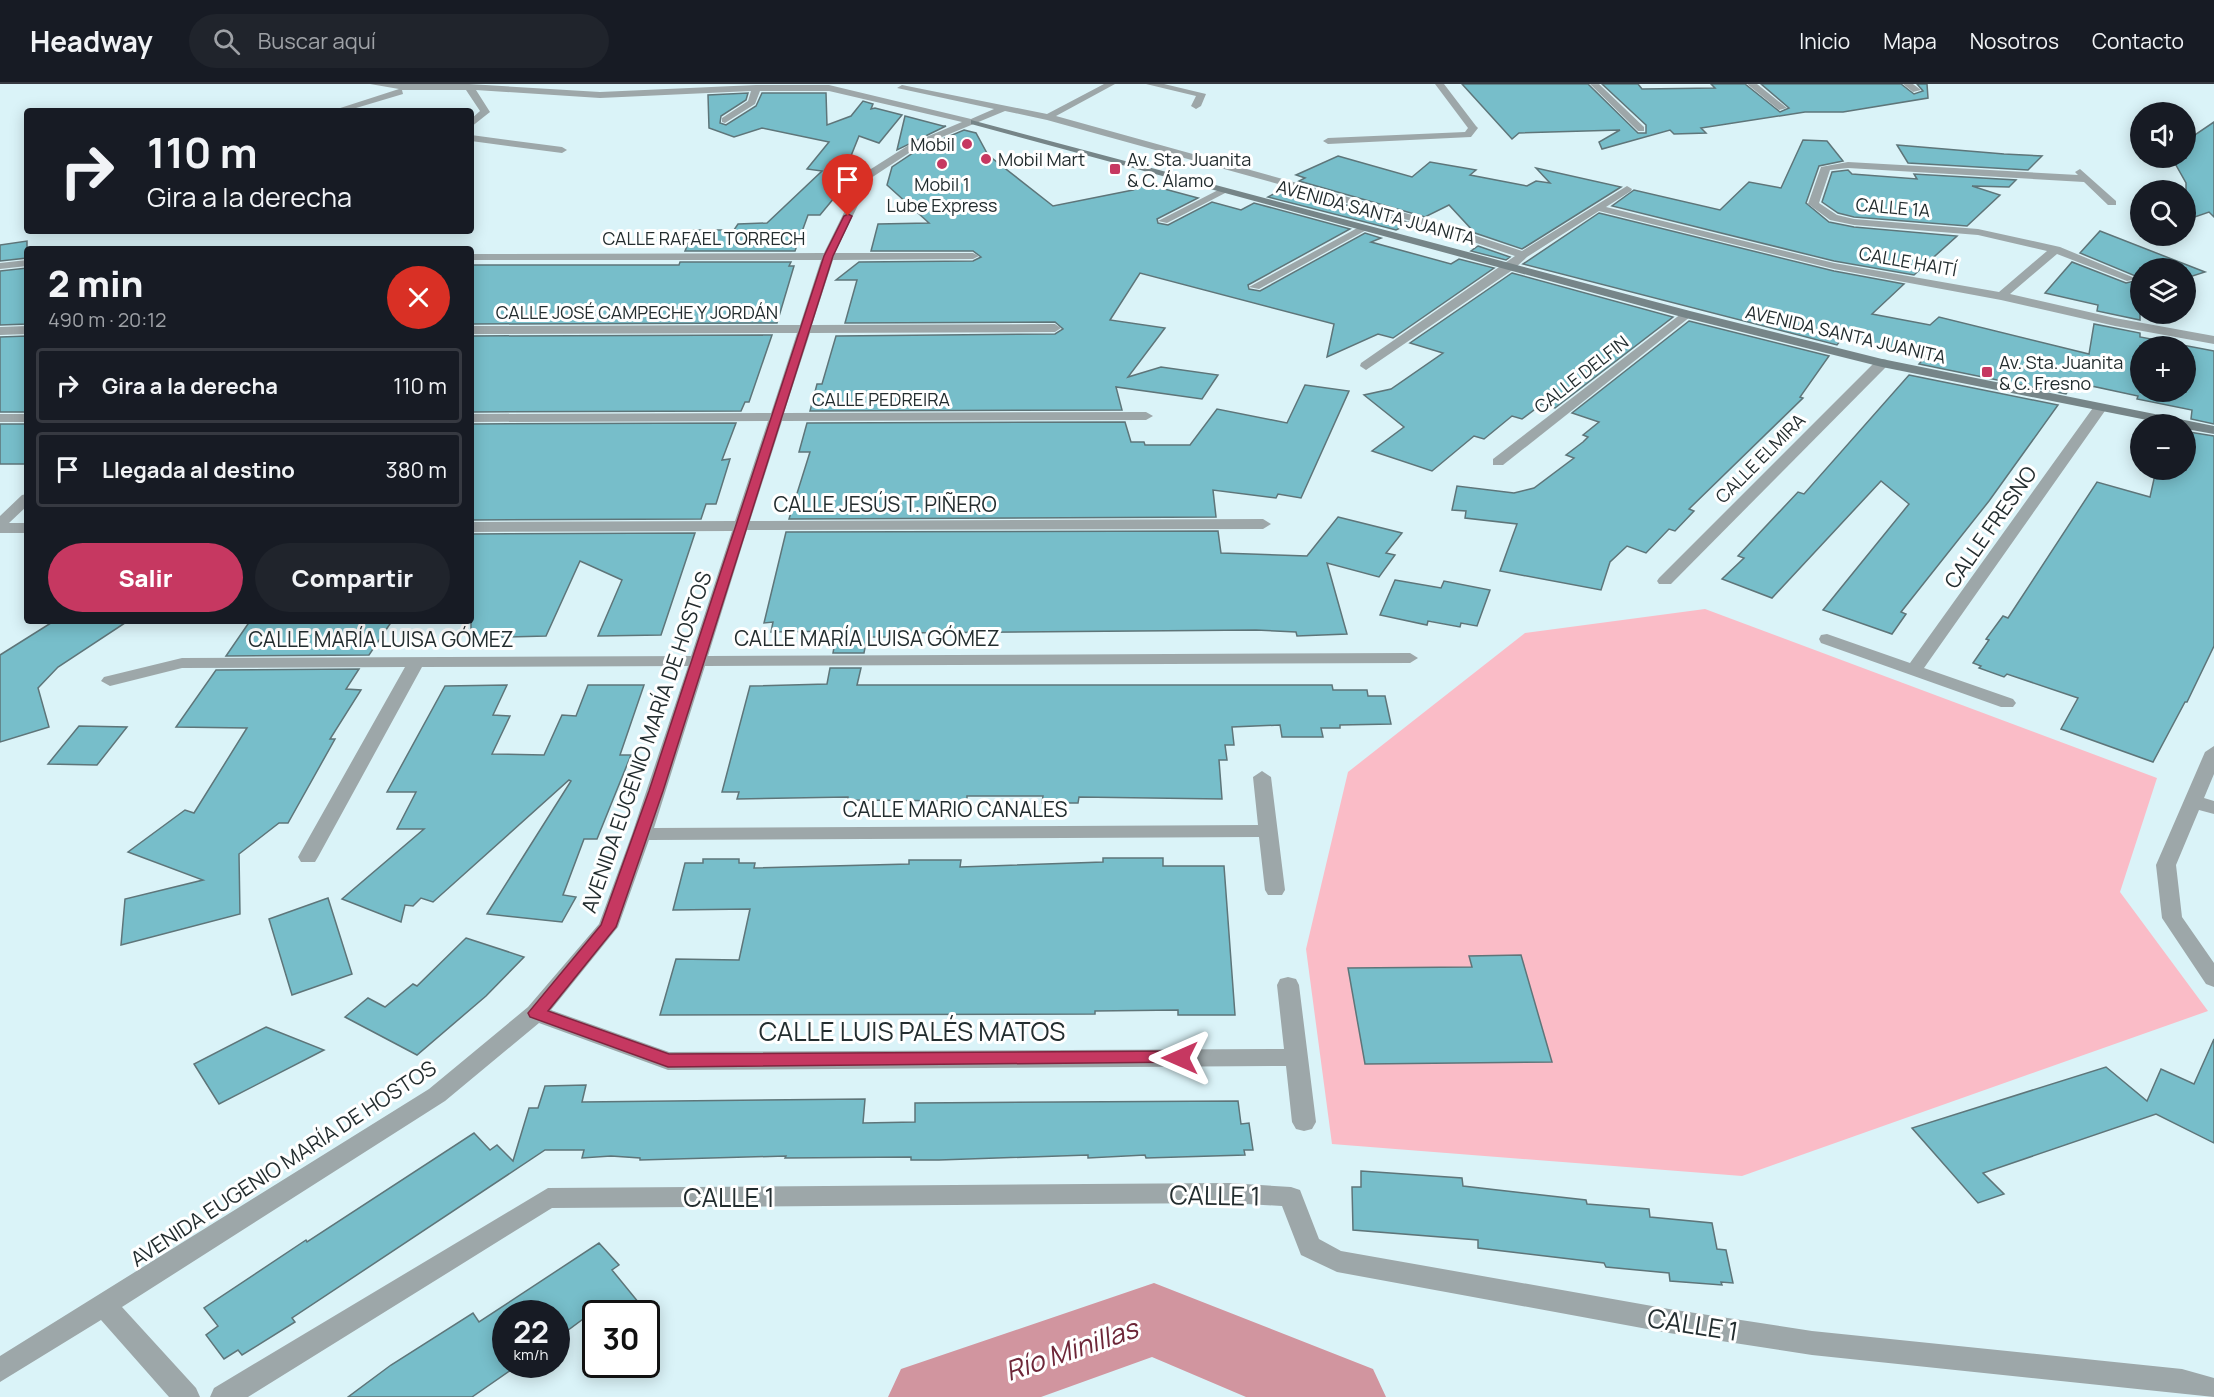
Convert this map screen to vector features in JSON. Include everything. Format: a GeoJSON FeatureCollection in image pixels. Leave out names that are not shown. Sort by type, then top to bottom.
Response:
{"type":"FeatureCollection","features":[{"type":"Feature","properties":{"kind":"street","name":"AVENIDA SANTA JUANITA"},"geometry":{"type":"LineString","coordinates":[[374,84],[411,88],[469,87],[600,95],[756,88],[829,88],[974,122],[1686,314],[1882,363],[2130,414]]}},
{"type":"Feature","properties":{"kind":"street"},"geometry":{"type":"LineString","coordinates":[[1048,117],[1111,84]]}},
{"type":"Feature","properties":{"kind":"street"},"geometry":{"type":"LineString","coordinates":[[1150,84],[1201,94],[1196,106]]}},
{"type":"Feature","properties":{"kind":"street"},"geometry":{"type":"LineString","coordinates":[[1328,141],[1468,135],[1473,128],[1438,84]]}},
{"type":"Feature","properties":{"kind":"street"},"geometry":{"type":"LineString","coordinates":[[1594,84],[1641,129]]}},
{"type":"Feature","properties":{"kind":"street"},"geometry":{"type":"LineString","coordinates":[[1751,84],[1782,108]]}},
{"type":"Feature","properties":{"kind":"street"},"geometry":{"type":"LineString","coordinates":[[1906,84],[1916,90]]}},
{"type":"Feature","properties":{"kind":"street"},"geometry":{"type":"LineString","coordinates":[[886,100],[903,86],[1048,117],[1412,218],[1523,255]]}},
{"type":"Feature","properties":{"kind":"street"},"geometry":{"type":"LineString","coordinates":[[469,87],[485,112],[474,121]]}},
{"type":"Feature","properties":{"kind":"street"},"geometry":{"type":"LineString","coordinates":[[346,108],[411,88]]}},
{"type":"Feature","properties":{"kind":"street"},"geometry":{"type":"LineString","coordinates":[[725,120],[752,102],[756,88]]}},
{"type":"Feature","properties":{"kind":"street","name":"AVENIDA EUGENIO MARÍA DE HOSTOS"},"geometry":{"type":"LineString","coordinates":[[0,1370],[437,1095],[536,1013],[608,927],[642,834],[699,661],[828,256],[867,177],[915,145],[1005,108]]}},
{"type":"Feature","properties":{"kind":"street"},"geometry":{"type":"LineString","coordinates":[[474,138],[562,150]]}},
{"type":"Feature","properties":{"kind":"street","name":"CALLE 1A"},"geometry":{"type":"LineString","coordinates":[[2056,249],[1978,232],[1854,222],[1834,218],[1813,204],[1826,167],[2087,179]]}},
{"type":"Feature","properties":{"kind":"street"},"geometry":{"type":"LineString","coordinates":[[2075,167],[2112,204]]}},
{"type":"Feature","properties":{"kind":"street"},"geometry":{"type":"LineString","coordinates":[[1366,366],[1510,267],[1523,255],[1627,189]]}},
{"type":"Feature","properties":{"kind":"street"},"geometry":{"type":"LineString","coordinates":[[1162,221],[1226,190]]}},
{"type":"Feature","properties":{"kind":"street","name":"CALLE HAITÍ"},"geometry":{"type":"LineString","coordinates":[[1598,208],[1834,266],[2001,296],[2115,322],[2214,340]]}},
{"type":"Feature","properties":{"kind":"street"},"geometry":{"type":"LineString","coordinates":[[1255,287],[1365,228]]}},
{"type":"Feature","properties":{"kind":"street"},"geometry":{"type":"LineString","coordinates":[[2001,296],[2056,249],[2130,279]]}},
{"type":"Feature","properties":{"kind":"street","name":"CALLE RAFAEL TORRECH"},"geometry":{"type":"LineString","coordinates":[[474,256],[973,256]]}},
{"type":"Feature","properties":{"kind":"street"},"geometry":{"type":"LineString","coordinates":[[0,266],[24,264]]}},
{"type":"Feature","properties":{"kind":"street","name":"CALLE DELFIN"},"geometry":{"type":"LineString","coordinates":[[1498,462],[1686,314]]}},
{"type":"Feature","properties":{"kind":"street","name":"CALLE JOSÉ CAMPECHE Y JORDÁN"},"geometry":{"type":"LineString","coordinates":[[474,330],[1055,328]]}},
{"type":"Feature","properties":{"kind":"street"},"geometry":{"type":"LineString","coordinates":[[0,330],[24,330]]}},
{"type":"Feature","properties":{"kind":"street","name":"CALLE ELMIRA"},"geometry":{"type":"LineString","coordinates":[[1665,581],[1882,363]]}},
{"type":"Feature","properties":{"kind":"street","name":"CALLE FRESNO"},"geometry":{"type":"LineString","coordinates":[[1914,670],[2100,408]]}},
{"type":"Feature","properties":{"kind":"street","name":"CALLE PEDREIRA"},"geometry":{"type":"LineString","coordinates":[[474,418],[1146,416]]}},
{"type":"Feature","properties":{"kind":"street"},"geometry":{"type":"LineString","coordinates":[[0,418],[24,418]]}},
{"type":"Feature","properties":{"kind":"street","name":"AVENIDA SANTA JUANITA"},"geometry":{"type":"LineString","coordinates":[[2196,427],[2214,430]]}},
{"type":"Feature","properties":{"kind":"street"},"geometry":{"type":"LineString","coordinates":[[0,526],[24,501]]}},
{"type":"Feature","properties":{"kind":"street","name":"CALLE JESÚS T. PIÑERO"},"geometry":{"type":"LineString","coordinates":[[474,526],[1263,524]]}},
{"type":"Feature","properties":{"kind":"street"},"geometry":{"type":"LineString","coordinates":[[0,526],[24,528]]}},
{"type":"Feature","properties":{"kind":"street"},"geometry":{"type":"LineString","coordinates":[[1827,639],[2007,704]]}},
{"type":"Feature","properties":{"kind":"street","name":"CALLE MARÍA LUISA GÓMEZ"},"geometry":{"type":"LineString","coordinates":[[110,681],[182,663],[1410,658]]}},
{"type":"Feature","properties":{"kind":"street"},"geometry":{"type":"LineString","coordinates":[[308,857],[416,662]]}},
{"type":"Feature","properties":{"kind":"street"},"geometry":{"type":"LineString","coordinates":[[2214,752],[2166,865],[2172,918],[2214,979]]}},
{"type":"Feature","properties":{"kind":"street"},"geometry":{"type":"LineString","coordinates":[[1262,777],[1275,890]]}},
{"type":"Feature","properties":{"kind":"street"},"geometry":{"type":"LineString","coordinates":[[2193,801],[2214,808]]}},
{"type":"Feature","properties":{"kind":"street","name":"CALLE MARIO CANALES"},"geometry":{"type":"LineString","coordinates":[[642,834],[1268,831]]}},
{"type":"Feature","properties":{"kind":"street"},"geometry":{"type":"LineString","coordinates":[[1288,985],[1304,1122]]}},
{"type":"Feature","properties":{"kind":"street","name":"CALLE LUIS PALÉS MATOS"},"geometry":{"type":"LineString","coordinates":[[536,1013],[668,1061],[1296,1057]]}},
{"type":"Feature","properties":{"kind":"street","name":"CALLE 1"},"geometry":{"type":"LineString","coordinates":[[224,1397],[548,1198],[1229,1193],[1291,1197],[1299,1224],[1310,1247],[1337,1261],[1669,1321],[1812,1343],[2182,1381],[2214,1390]]}},
{"type":"Feature","properties":{"kind":"street"},"geometry":{"type":"LineString","coordinates":[[104,1305],[186,1397]]}},
{"type":"Feature","properties":{"kind":"shaded area"},"geometry":{"type":"Polygon","coordinates":[[[1705,609],[2157,778],[2120,892],[2208,1011],[1742,1176],[1332,1144],[1306,949],[1348,772],[1525,633],[1705,609]]]}},
{"type":"Feature","properties":{"kind":"building"},"geometry":{"type":"Polygon","coordinates":[[[1462,84],[1588,84],[1638,133],[1646,133],[1646,125],[1602,84],[1638,84],[1642,89],[1715,88],[1711,84],[1745,84],[1780,112],[1789,108],[1761,84],[1901,84],[1914,94],[1923,91],[1917,84],[1927,84],[1928,98],[1843,112],[1805,112],[1701,128],[1706,133],[1674,134],[1670,130],[1602,149],[1599,142],[1620,130],[1519,133],[1512,139],[1462,84]]]}},
{"type":"Feature","properties":{"kind":"building"},"geometry":{"type":"Polygon","coordinates":[[[748,93],[746,100],[721,116],[720,123],[726,125],[756,106],[762,93],[826,93],[827,125],[851,116],[863,101],[873,104],[871,109],[902,115],[879,143],[859,136],[834,198],[820,215],[808,215],[795,251],[685,251],[694,230],[734,230],[738,224],[767,223],[822,171],[807,169],[829,142],[762,128],[734,137],[709,128],[708,95],[748,93]]]}},
{"type":"Feature","properties":{"kind":"building"},"geometry":{"type":"Polygon","coordinates":[[[905,116],[943,126],[946,126],[897,150],[905,116]]]}},
{"type":"Feature","properties":{"kind":"building"},"geometry":{"type":"Polygon","coordinates":[[[2214,122],[2214,217],[2209,212],[2196,217],[2196,180],[2184,180],[2178,168],[2196,168],[2196,134],[2214,122]]]}},
{"type":"Feature","properties":{"kind":"building"},"geometry":{"type":"Polygon","coordinates":[[[964,130],[976,133],[988,155],[1053,206],[1133,190],[1146,184],[1198,198],[1157,219],[1158,223],[1168,225],[1212,202],[1241,210],[1254,203],[1350,229],[1248,285],[1249,289],[1260,291],[1365,233],[1381,238],[1371,242],[1451,264],[1459,259],[1494,268],[1393,338],[1378,334],[1327,357],[1334,324],[1140,273],[1110,320],[1165,328],[1128,377],[1161,367],[1218,375],[1202,399],[1116,387],[1122,410],[810,411],[817,384],[822,384],[836,336],[1055,334],[1063,329],[1055,322],[845,323],[857,280],[836,280],[859,262],[973,261],[981,257],[973,251],[871,251],[878,224],[929,223],[887,185],[892,167],[919,149],[964,130]]]}},
{"type":"Feature","properties":{"kind":"building"},"geometry":{"type":"Polygon","coordinates":[[[1803,140],[1827,141],[1843,161],[1819,166],[1806,203],[1829,222],[1854,227],[1957,236],[1914,275],[1834,261],[1612,206],[1634,190],[1720,210],[1749,182],[1781,188],[1803,140]]]}},
{"type":"Feature","properties":{"kind":"building"},"geometry":{"type":"Polygon","coordinates":[[[1897,145],[2042,156],[2028,170],[1908,163],[1897,145]]]}},
{"type":"Feature","properties":{"kind":"building"},"geometry":{"type":"Polygon","coordinates":[[[1338,156],[1412,177],[1430,162],[1476,170],[1470,175],[1527,186],[1536,181],[1550,183],[1536,168],[1621,187],[1522,249],[1475,233],[1449,205],[1425,217],[1299,181],[1305,178],[1296,175],[1338,156]]]}},
{"type":"Feature","properties":{"kind":"building"},"geometry":{"type":"Polygon","coordinates":[[[1848,170],[1852,174],[1917,179],[1914,174],[2016,180],[2009,187],[1972,186],[2000,195],[1967,226],[1854,217],[1838,213],[1822,202],[1832,172],[1848,170]]]}},
{"type":"Feature","properties":{"kind":"building"},"geometry":{"type":"Polygon","coordinates":[[[1285,188],[1411,223],[1396,230],[1268,197],[1285,188]]]}},
{"type":"Feature","properties":{"kind":"building"},"geometry":{"type":"Polygon","coordinates":[[[1599,213],[1834,271],[1904,284],[1872,314],[1930,325],[1939,317],[2089,354],[2094,324],[2140,333],[2140,336],[2130,336],[2130,394],[2082,384],[2080,391],[2070,388],[2066,394],[1919,364],[1926,356],[1843,337],[1837,345],[1523,264],[1599,213]]]}},
{"type":"Feature","properties":{"kind":"building"},"geometry":{"type":"Polygon","coordinates":[[[2100,231],[2130,243],[2130,246],[2138,246],[2169,258],[2130,258],[2130,274],[2080,253],[2100,231]]]}},
{"type":"Feature","properties":{"kind":"building"},"geometry":{"type":"Polygon","coordinates":[[[27,241],[27,246],[24,246],[24,258],[0,261],[0,245],[27,241]]]}},
{"type":"Feature","properties":{"kind":"building"},"geometry":{"type":"Polygon","coordinates":[[[1478,246],[1510,257],[1506,260],[1471,251],[1478,246]]]}},
{"type":"Feature","properties":{"kind":"building"},"geometry":{"type":"Polygon","coordinates":[[[680,262],[791,262],[789,266],[794,266],[777,323],[474,324],[474,265],[679,265],[680,262]]]}},
{"type":"Feature","properties":{"kind":"building"},"geometry":{"type":"Polygon","coordinates":[[[2072,262],[2126,283],[2130,282],[2130,318],[2097,311],[2098,305],[2045,293],[2072,262]]]}},
{"type":"Feature","properties":{"kind":"building"},"geometry":{"type":"Polygon","coordinates":[[[24,268],[24,324],[0,325],[0,271],[24,268]]]}},
{"type":"Feature","properties":{"kind":"building"},"geometry":{"type":"Polygon","coordinates":[[[2196,268],[2205,272],[2196,275],[2196,268]]]}},
{"type":"Feature","properties":{"kind":"building"},"geometry":{"type":"Polygon","coordinates":[[[1512,273],[1673,317],[1555,408],[1542,404],[1522,419],[1512,416],[1484,439],[1474,436],[1432,471],[1372,451],[1404,427],[1364,395],[1391,389],[1443,353],[1410,343],[1512,273]]]}},
{"type":"Feature","properties":{"kind":"building"},"geometry":{"type":"Polygon","coordinates":[[[1689,321],[1829,356],[1800,397],[1803,398],[1689,509],[1694,511],[1675,531],[1669,529],[1646,553],[1627,546],[1610,562],[1601,590],[1500,571],[1517,524],[1465,518],[1466,511],[1452,510],[1457,486],[1514,493],[1534,488],[1574,458],[1566,455],[1588,437],[1583,435],[1599,422],[1572,413],[1689,321]]]}},
{"type":"Feature","properties":{"kind":"building"},"geometry":{"type":"Polygon","coordinates":[[[772,335],[749,402],[745,402],[741,411],[474,412],[474,336],[772,335]]]}},
{"type":"Feature","properties":{"kind":"building"},"geometry":{"type":"Polygon","coordinates":[[[24,336],[24,412],[0,412],[0,337],[24,336]]]}},
{"type":"Feature","properties":{"kind":"building"},"geometry":{"type":"Polygon","coordinates":[[[2196,348],[2214,351],[2214,424],[2196,420],[2196,414],[2192,414],[2192,410],[2152,402],[2196,402],[2196,348]]]}},
{"type":"Feature","properties":{"kind":"building"},"geometry":{"type":"Polygon","coordinates":[[[1909,375],[2058,405],[1989,501],[1901,612],[1906,614],[1892,634],[1823,610],[1909,504],[1881,481],[1772,598],[1722,579],[1744,558],[1738,556],[1798,492],[1804,494],[1909,375]]]}},
{"type":"Feature","properties":{"kind":"building"},"geometry":{"type":"Polygon","coordinates":[[[1305,385],[1349,391],[1301,498],[1278,494],[1276,498],[1213,490],[1216,517],[789,519],[810,452],[799,452],[807,423],[1125,422],[1131,442],[1144,442],[1145,445],[1190,445],[1217,409],[1287,423],[1305,385]]]}},
{"type":"Feature","properties":{"kind":"building"},"geometry":{"type":"Polygon","coordinates":[[[736,423],[722,460],[730,459],[716,504],[706,504],[701,519],[474,520],[474,424],[736,423]]]}},
{"type":"Feature","properties":{"kind":"building"},"geometry":{"type":"Polygon","coordinates":[[[0,424],[24,424],[24,464],[0,464],[0,424]]]}},
{"type":"Feature","properties":{"kind":"building"},"geometry":{"type":"Polygon","coordinates":[[[2196,433],[2214,436],[2214,646],[2187,702],[2153,762],[2061,729],[2078,698],[2007,674],[2004,677],[1979,668],[1981,666],[1973,663],[1989,640],[1986,639],[2003,616],[2008,618],[2097,482],[2150,497],[2154,480],[2196,480],[2196,433]]]}},
{"type":"Feature","properties":{"kind":"building"},"geometry":{"type":"Polygon","coordinates":[[[1338,517],[1402,533],[1386,553],[1395,555],[1379,577],[1327,563],[1347,634],[1297,636],[1296,632],[1256,630],[889,633],[888,637],[867,637],[864,653],[833,653],[837,631],[771,632],[773,622],[764,623],[786,532],[1218,531],[1221,553],[1307,556],[1338,517]]]}},
{"type":"Feature","properties":{"kind":"building"},"geometry":{"type":"Polygon","coordinates":[[[695,533],[661,635],[598,636],[622,580],[580,561],[546,636],[471,638],[471,624],[474,624],[474,534],[695,533]]]}},
{"type":"Feature","properties":{"kind":"building"},"geometry":{"type":"Polygon","coordinates":[[[1395,580],[1441,588],[1444,581],[1490,590],[1477,626],[1461,623],[1460,627],[1428,621],[1427,625],[1380,615],[1395,580]]]}},
{"type":"Feature","properties":{"kind":"building"},"geometry":{"type":"Polygon","coordinates":[[[49,624],[123,624],[58,667],[38,688],[49,727],[0,742],[0,655],[49,624]]]}},
{"type":"Feature","properties":{"kind":"building"},"geometry":{"type":"Polygon","coordinates":[[[248,624],[390,624],[369,655],[226,656],[248,624]]]}},
{"type":"Feature","properties":{"kind":"building"},"geometry":{"type":"Polygon","coordinates":[[[830,668],[861,668],[857,685],[1332,685],[1333,690],[1367,690],[1368,696],[1385,696],[1391,724],[1340,725],[1340,728],[1321,728],[1323,737],[1282,737],[1280,725],[1232,727],[1234,745],[1225,745],[1227,760],[1219,760],[1222,799],[1079,797],[1078,803],[1042,803],[1043,796],[967,796],[967,801],[848,800],[848,797],[737,799],[739,792],[722,792],[750,686],[827,684],[830,668]]]}},
{"type":"Feature","properties":{"kind":"building"},"geometry":{"type":"Polygon","coordinates":[[[359,669],[346,689],[361,690],[330,739],[335,739],[288,823],[279,823],[239,854],[240,914],[121,945],[125,899],[203,880],[128,852],[185,810],[194,813],[247,728],[176,727],[216,670],[359,669]]]}},
{"type":"Feature","properties":{"kind":"building"},"geometry":{"type":"Polygon","coordinates":[[[507,685],[493,715],[510,716],[492,754],[544,755],[562,715],[576,716],[588,685],[644,685],[620,755],[631,755],[597,839],[584,839],[563,895],[576,897],[562,922],[487,914],[571,781],[569,780],[433,902],[421,898],[413,906],[405,905],[401,922],[342,899],[424,829],[397,829],[416,792],[387,792],[445,686],[507,685]]]}},
{"type":"Feature","properties":{"kind":"building"},"geometry":{"type":"Polygon","coordinates":[[[79,726],[127,727],[97,765],[48,764],[79,726]]]}},
{"type":"Feature","properties":{"kind":"building"},"geometry":{"type":"Polygon","coordinates":[[[1103,858],[1163,858],[1163,866],[1224,866],[1235,1015],[1178,1015],[1178,1010],[1095,1011],[1095,1014],[660,1015],[676,959],[739,960],[750,909],[673,910],[685,863],[703,863],[703,859],[739,859],[739,863],[755,863],[754,868],[909,864],[909,860],[961,860],[960,867],[1103,862],[1103,858]]]}},
{"type":"Feature","properties":{"kind":"building"},"geometry":{"type":"Polygon","coordinates":[[[328,898],[352,974],[292,995],[269,919],[328,898]]]}},
{"type":"Feature","properties":{"kind":"building"},"geometry":{"type":"Polygon","coordinates":[[[466,938],[524,957],[486,996],[417,1055],[345,1017],[368,998],[385,1007],[413,984],[417,986],[466,938]]]}},
{"type":"Feature","properties":{"kind":"building"},"geometry":{"type":"Polygon","coordinates":[[[1521,955],[1552,1062],[1365,1064],[1348,968],[1472,967],[1469,956],[1521,955]]]}},
{"type":"Feature","properties":{"kind":"building"},"geometry":{"type":"Polygon","coordinates":[[[266,1027],[324,1050],[219,1104],[194,1064],[266,1027]]]}},
{"type":"Feature","properties":{"kind":"building"},"geometry":{"type":"Polygon","coordinates":[[[2214,1039],[2214,1143],[2156,1114],[1983,1173],[2004,1194],[1978,1203],[1912,1128],[2106,1067],[2147,1101],[2161,1069],[2194,1084],[2214,1039]]]}},
{"type":"Feature","properties":{"kind":"building"},"geometry":{"type":"Polygon","coordinates":[[[586,1085],[582,1102],[865,1099],[863,1123],[915,1122],[915,1103],[1238,1101],[1241,1124],[1249,1123],[1253,1150],[1244,1150],[1245,1155],[1146,1158],[1145,1155],[1088,1158],[1088,1155],[911,1160],[911,1157],[785,1158],[786,1156],[640,1160],[640,1158],[611,1156],[582,1158],[584,1150],[545,1150],[292,1318],[295,1322],[242,1355],[238,1350],[224,1359],[206,1335],[218,1326],[204,1308],[306,1240],[307,1242],[474,1133],[490,1150],[497,1145],[513,1161],[529,1108],[538,1108],[545,1086],[586,1085]]]}},
{"type":"Feature","properties":{"kind":"building"},"geometry":{"type":"Polygon","coordinates":[[[1361,1171],[1462,1178],[1463,1186],[1586,1200],[1587,1204],[1649,1209],[1650,1217],[1712,1223],[1717,1249],[1726,1250],[1733,1283],[1721,1282],[1722,1285],[1670,1281],[1669,1273],[1606,1267],[1604,1263],[1478,1248],[1478,1240],[1353,1230],[1352,1187],[1361,1187],[1361,1171]]]}},
{"type":"Feature","properties":{"kind":"building"},"geometry":{"type":"Polygon","coordinates":[[[599,1243],[619,1265],[612,1270],[637,1300],[582,1300],[582,1320],[570,1329],[570,1300],[512,1300],[599,1243]]]}},
{"type":"Feature","properties":{"kind":"building"},"geometry":{"type":"Polygon","coordinates":[[[473,1313],[479,1322],[492,1313],[492,1378],[499,1378],[472,1397],[348,1397],[391,1365],[473,1313]]]}},
{"type":"Feature","properties":{"kind":"waterway","name":"Río Minillas"},"geometry":{"type":"LineString","coordinates":[[931,1397],[1154,1320],[1343,1397]]}},
{"type":"Feature","properties":{"kind":"place","name":"Mobil"},"geometry":{"type":"Point","coordinates":[967,144]}},
{"type":"Feature","properties":{"kind":"place","name":"Mobil Mart"},"geometry":{"type":"Point","coordinates":[986,159]}},
{"type":"Feature","properties":{"kind":"place","name":"Mobil 1 Lube Express"},"geometry":{"type":"Point","coordinates":[942,164]}},
{"type":"Feature","properties":{"kind":"place","name":"Av. Sta. Juanita & C. Álamo"},"geometry":{"type":"Point","coordinates":[1115,169]}},
{"type":"Feature","properties":{"kind":"place","name":"Av. Sta. Juanita & C. Fresno"},"geometry":{"type":"Point","coordinates":[1987,372]}},
{"type":"Feature","properties":{"kind":"route"},"geometry":{"type":"LineString","coordinates":[[848,216],[828,256],[699,661],[642,834],[608,927],[536,1013],[668,1061],[1180,1058]]}}]}
